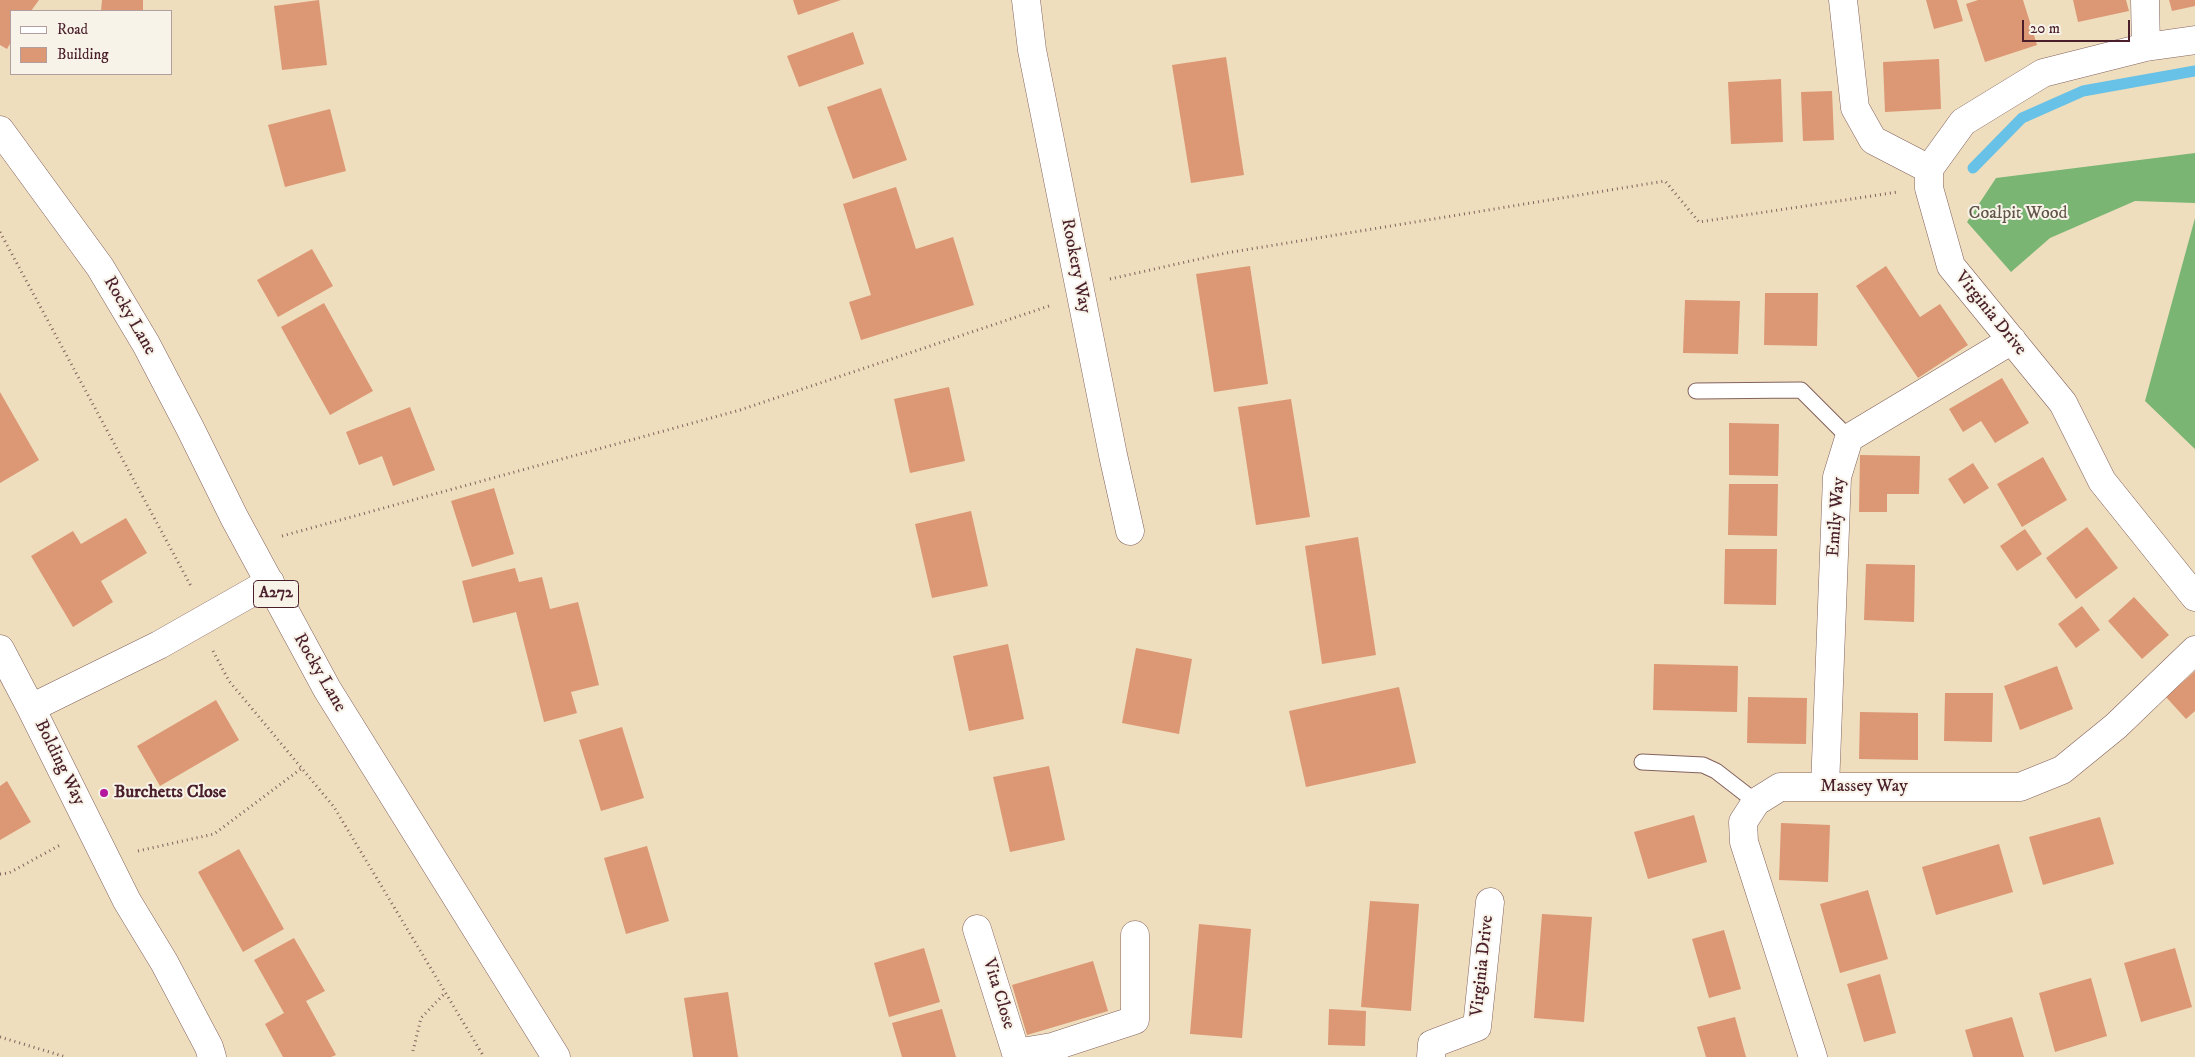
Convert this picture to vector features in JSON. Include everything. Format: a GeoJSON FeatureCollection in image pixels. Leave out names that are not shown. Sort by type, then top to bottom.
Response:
{"type":"FeatureCollection","features":[{"type":"Feature","properties":{"kind":"main road","name":"Rookery Way"},"geometry":{"type":"LineString","coordinates":[[1026,0],[1032,50],[1112,455],[1130,531]]}},
{"type":"Feature","properties":{"kind":"main road"},"geometry":{"type":"LineString","coordinates":[[1843,0],[1855,108],[1873,140],[1929,178],[1963,122],[2043,73],[2146,47],[2195,40]]}},
{"type":"Feature","properties":{"kind":"main road"},"geometry":{"type":"LineString","coordinates":[[2145,0],[2146,47]]}},
{"type":"Feature","properties":{"kind":"main road","name":"Rocky Lane"},"geometry":{"type":"LineString","coordinates":[[0,130],[100,267],[146,344],[234,518],[327,689],[556,1057]]}},
{"type":"Feature","properties":{"kind":"main road","name":"Virginia Drive"},"geometry":{"type":"LineString","coordinates":[[1929,178],[1951,266],[2063,403],[2102,481],[2195,597]]}},
{"type":"Feature","properties":{"kind":"main road"},"geometry":{"type":"LineString","coordinates":[[1849,438],[2012,340]]}},
{"type":"Feature","properties":{"kind":"main road","name":"Emily Way"},"geometry":{"type":"LineString","coordinates":[[1825,787],[1838,477],[1849,438]]}},
{"type":"Feature","properties":{"kind":"main road","name":"Bolding Way"},"geometry":{"type":"LineString","coordinates":[[212,1057],[209,1047],[164,962],[128,901],[90,828],[32,708],[159,646],[270,582]]}},
{"type":"Feature","properties":{"kind":"main road"},"geometry":{"type":"LineString","coordinates":[[0,648],[32,708]]}},
{"type":"Feature","properties":{"kind":"main road","name":"Massey Way"},"geometry":{"type":"LineString","coordinates":[[1813,1057],[1744,842],[1743,822],[1756,802],[1780,787],[2020,787],[2062,770],[2116,726],[2195,650]]}},
{"type":"Feature","properties":{"kind":"main road","name":"Virginia Drive"},"geometry":{"type":"LineString","coordinates":[[1431,1057],[1432,1044],[1477,1027],[1490,902]]}},
{"type":"Feature","properties":{"kind":"main road","name":"Vita Close"},"geometry":{"type":"LineString","coordinates":[[977,929],[1016,1053],[1053,1052],[1135,1020],[1134,935]]}},
{"type":"Feature","properties":{"kind":"lane"},"geometry":{"type":"LineString","coordinates":[[1696,391],[1800,390],[1849,438]]}},
{"type":"Feature","properties":{"kind":"lane"},"geometry":{"type":"LineString","coordinates":[[1642,762],[1703,765],[1716,771],[1756,802]]}},
{"type":"Feature","properties":{"kind":"path"},"geometry":{"type":"LineString","coordinates":[[250,545],[740,410],[1052,306],[1080,290],[1111,279],[1226,253],[1665,181],[1699,222],[1929,178]]}},
{"type":"Feature","properties":{"kind":"path"},"geometry":{"type":"LineString","coordinates":[[0,232],[192,586]]}},
{"type":"Feature","properties":{"kind":"path"},"geometry":{"type":"LineString","coordinates":[[215,655],[229,681],[334,807],[484,1057]]}},
{"type":"Feature","properties":{"kind":"path"},"geometry":{"type":"LineString","coordinates":[[135,852],[214,834],[302,768]]}},
{"type":"Feature","properties":{"kind":"path"},"geometry":{"type":"LineString","coordinates":[[0,874],[9,873],[90,828]]}},
{"type":"Feature","properties":{"kind":"path"},"geometry":{"type":"LineString","coordinates":[[413,1052],[421,1018],[445,993]]}},
{"type":"Feature","properties":{"kind":"path"},"geometry":{"type":"LineString","coordinates":[[0,1038],[66,1057]]}},
{"type":"Feature","properties":{"kind":"green space","name":"Coalpit Wood"},"geometry":{"type":"Polygon","coordinates":[[[2195,153],[2195,203],[2135,201],[2050,238],[2011,272],[1967,222],[1996,178],[2195,153]]]}},
{"type":"Feature","properties":{"kind":"green space"},"geometry":{"type":"Polygon","coordinates":[[[2195,218],[2195,449],[2145,401],[2195,218]]]}},
{"type":"Feature","properties":{"kind":"building"},"geometry":{"type":"Polygon","coordinates":[[[0,0],[39,0],[32,10],[10,10],[10,44],[7,49],[0,45],[0,0]]]}},
{"type":"Feature","properties":{"kind":"building"},"geometry":{"type":"Polygon","coordinates":[[[102,0],[143,0],[143,10],[101,10],[102,0]]]}},
{"type":"Feature","properties":{"kind":"building"},"geometry":{"type":"Polygon","coordinates":[[[319,0],[327,65],[282,70],[274,6],[319,0]]]}},
{"type":"Feature","properties":{"kind":"building"},"geometry":{"type":"Polygon","coordinates":[[[793,0],[841,0],[798,15],[793,0]]]}},
{"type":"Feature","properties":{"kind":"building"},"geometry":{"type":"Polygon","coordinates":[[[1926,0],[1957,0],[1963,21],[1934,29],[1926,0]]]}},
{"type":"Feature","properties":{"kind":"building"},"geometry":{"type":"Polygon","coordinates":[[[1978,0],[2023,0],[2037,45],[1985,62],[1966,4],[1978,0]]]}},
{"type":"Feature","properties":{"kind":"building"},"geometry":{"type":"Polygon","coordinates":[[[2073,0],[2126,0],[2129,11],[2078,22],[2073,0]]]}},
{"type":"Feature","properties":{"kind":"building"},"geometry":{"type":"Polygon","coordinates":[[[2169,0],[2195,0],[2195,6],[2172,11],[2169,0]]]}},
{"type":"Feature","properties":{"kind":"building"},"geometry":{"type":"Polygon","coordinates":[[[853,32],[864,64],[799,87],[787,56],[853,32]]]}},
{"type":"Feature","properties":{"kind":"building"},"geometry":{"type":"Polygon","coordinates":[[[1226,57],[1244,175],[1191,183],[1172,65],[1226,57]]]}},
{"type":"Feature","properties":{"kind":"building"},"geometry":{"type":"Polygon","coordinates":[[[1939,59],[1941,109],[1885,112],[1883,62],[1939,59]]]}},
{"type":"Feature","properties":{"kind":"building"},"geometry":{"type":"Polygon","coordinates":[[[1781,79],[1783,142],[1731,144],[1728,82],[1781,79]]]}},
{"type":"Feature","properties":{"kind":"building"},"geometry":{"type":"Polygon","coordinates":[[[881,88],[907,160],[853,179],[827,107],[881,88]]]}},
{"type":"Feature","properties":{"kind":"building"},"geometry":{"type":"Polygon","coordinates":[[[1832,91],[1834,140],[1803,141],[1801,92],[1832,91]]]}},
{"type":"Feature","properties":{"kind":"building"},"geometry":{"type":"Polygon","coordinates":[[[330,109],[346,171],[285,187],[268,125],[330,109]]]}},
{"type":"Feature","properties":{"kind":"building"},"geometry":{"type":"Polygon","coordinates":[[[896,187],[916,249],[953,237],[974,305],[861,340],[849,302],[871,295],[843,204],[896,187]]]}},
{"type":"Feature","properties":{"kind":"building"},"geometry":{"type":"Polygon","coordinates":[[[312,249],[333,286],[278,317],[257,280],[312,249]]]}},
{"type":"Feature","properties":{"kind":"building"},"geometry":{"type":"Polygon","coordinates":[[[1250,266],[1268,384],[1214,392],[1196,274],[1250,266]]]}},
{"type":"Feature","properties":{"kind":"building"},"geometry":{"type":"Polygon","coordinates":[[[1886,266],[1920,317],[1940,304],[1968,345],[1918,378],[1856,286],[1886,266]]]}},
{"type":"Feature","properties":{"kind":"building"},"geometry":{"type":"Polygon","coordinates":[[[1765,293],[1818,293],[1817,346],[1764,345],[1765,293]]]}},
{"type":"Feature","properties":{"kind":"building"},"geometry":{"type":"Polygon","coordinates":[[[1685,300],[1740,301],[1738,354],[1683,353],[1685,300]]]}},
{"type":"Feature","properties":{"kind":"building"},"geometry":{"type":"Polygon","coordinates":[[[324,303],[373,391],[330,415],[281,327],[324,303]]]}},
{"type":"Feature","properties":{"kind":"building"},"geometry":{"type":"Polygon","coordinates":[[[2002,378],[2029,423],[1995,443],[1981,421],[1963,432],[1949,409],[2002,378]]]}},
{"type":"Feature","properties":{"kind":"building"},"geometry":{"type":"Polygon","coordinates":[[[949,387],[965,461],[910,473],[894,399],[949,387]]]}},
{"type":"Feature","properties":{"kind":"building"},"geometry":{"type":"Polygon","coordinates":[[[0,392],[39,460],[0,483],[0,392]]]}},
{"type":"Feature","properties":{"kind":"building"},"geometry":{"type":"Polygon","coordinates":[[[1291,399],[1310,517],[1256,525],[1238,407],[1291,399]]]}},
{"type":"Feature","properties":{"kind":"building"},"geometry":{"type":"Polygon","coordinates":[[[410,407],[435,470],[393,486],[382,456],[359,465],[346,432],[410,407]]]}},
{"type":"Feature","properties":{"kind":"building"},"geometry":{"type":"Polygon","coordinates":[[[1729,423],[1779,424],[1778,476],[1729,475],[1729,423]]]}},
{"type":"Feature","properties":{"kind":"building"},"geometry":{"type":"Polygon","coordinates":[[[1860,455],[1920,456],[1919,494],[1887,494],[1887,512],[1859,512],[1860,455]]]}},
{"type":"Feature","properties":{"kind":"building"},"geometry":{"type":"Polygon","coordinates":[[[2043,457],[2067,500],[2022,527],[1997,484],[2043,457]]]}},
{"type":"Feature","properties":{"kind":"building"},"geometry":{"type":"Polygon","coordinates":[[[1973,463],[1989,488],[1964,504],[1948,479],[1973,463]]]}},
{"type":"Feature","properties":{"kind":"building"},"geometry":{"type":"Polygon","coordinates":[[[1729,484],[1778,484],[1777,536],[1728,535],[1729,484]]]}},
{"type":"Feature","properties":{"kind":"building"},"geometry":{"type":"Polygon","coordinates":[[[494,488],[514,554],[472,567],[451,501],[494,488]]]}},
{"type":"Feature","properties":{"kind":"building"},"geometry":{"type":"Polygon","coordinates":[[[971,511],[988,586],[932,598],[915,524],[971,511]]]}},
{"type":"Feature","properties":{"kind":"building"},"geometry":{"type":"Polygon","coordinates":[[[126,518],[147,553],[101,581],[113,602],[73,627],[31,556],[73,531],[81,544],[126,518]]]}},
{"type":"Feature","properties":{"kind":"building"},"geometry":{"type":"Polygon","coordinates":[[[2087,527],[2118,568],[2076,599],[2046,558],[2087,527]]]}},
{"type":"Feature","properties":{"kind":"building"},"geometry":{"type":"Polygon","coordinates":[[[2025,529],[2042,554],[2017,571],[2000,546],[2025,529]]]}},
{"type":"Feature","properties":{"kind":"building"},"geometry":{"type":"Polygon","coordinates":[[[1358,537],[1376,655],[1322,664],[1305,546],[1358,537]]]}},
{"type":"Feature","properties":{"kind":"building"},"geometry":{"type":"Polygon","coordinates":[[[1725,549],[1777,549],[1776,605],[1724,604],[1725,549]]]}},
{"type":"Feature","properties":{"kind":"building"},"geometry":{"type":"Polygon","coordinates":[[[1866,564],[1915,565],[1914,622],[1864,620],[1866,564]]]}},
{"type":"Feature","properties":{"kind":"building"},"geometry":{"type":"Polygon","coordinates":[[[515,568],[519,582],[542,577],[550,609],[578,602],[599,685],[571,692],[577,713],[544,722],[516,612],[473,623],[462,581],[515,568]]]}},
{"type":"Feature","properties":{"kind":"building"},"geometry":{"type":"Polygon","coordinates":[[[2134,597],[2169,635],[2142,659],[2108,621],[2134,597]]]}},
{"type":"Feature","properties":{"kind":"building"},"geometry":{"type":"Polygon","coordinates":[[[2082,606],[2100,630],[2076,648],[2058,624],[2082,606]]]}},
{"type":"Feature","properties":{"kind":"building"},"geometry":{"type":"Polygon","coordinates":[[[1008,644],[1024,719],[969,731],[953,656],[1008,644]]]}},
{"type":"Feature","properties":{"kind":"building"},"geometry":{"type":"Polygon","coordinates":[[[1136,648],[1192,659],[1179,734],[1122,723],[1136,648]]]}},
{"type":"Feature","properties":{"kind":"building"},"geometry":{"type":"Polygon","coordinates":[[[1654,664],[1738,666],[1737,712],[1653,710],[1654,664]]]}},
{"type":"Feature","properties":{"kind":"building"},"geometry":{"type":"Polygon","coordinates":[[[2057,666],[2073,709],[2020,730],[2004,686],[2057,666]]]}},
{"type":"Feature","properties":{"kind":"building"},"geometry":{"type":"Polygon","coordinates":[[[2195,671],[2195,711],[2186,719],[2166,697],[2195,671]]]}},
{"type":"Feature","properties":{"kind":"building"},"geometry":{"type":"Polygon","coordinates":[[[1399,687],[1416,763],[1306,787],[1289,711],[1399,687]]]}},
{"type":"Feature","properties":{"kind":"building"},"geometry":{"type":"Polygon","coordinates":[[[1945,693],[1993,693],[1992,742],[1944,741],[1945,693]]]}},
{"type":"Feature","properties":{"kind":"building"},"geometry":{"type":"Polygon","coordinates":[[[1748,697],[1807,698],[1806,744],[1747,743],[1748,697]]]}},
{"type":"Feature","properties":{"kind":"building"},"geometry":{"type":"Polygon","coordinates":[[[216,700],[239,740],[160,786],[137,746],[216,700]]]}},
{"type":"Feature","properties":{"kind":"building"},"geometry":{"type":"Polygon","coordinates":[[[1860,712],[1918,713],[1918,760],[1859,759],[1860,712]]]}},
{"type":"Feature","properties":{"kind":"building"},"geometry":{"type":"Polygon","coordinates":[[[622,727],[644,798],[601,811],[579,740],[622,727]]]}},
{"type":"Feature","properties":{"kind":"building"},"geometry":{"type":"Polygon","coordinates":[[[1049,766],[1065,840],[1010,852],[993,777],[1049,766]]]}},
{"type":"Feature","properties":{"kind":"building"},"geometry":{"type":"Polygon","coordinates":[[[7,781],[31,822],[0,840],[0,786],[7,781]]]}},
{"type":"Feature","properties":{"kind":"building"},"geometry":{"type":"Polygon","coordinates":[[[1694,815],[1707,862],[1648,879],[1634,832],[1694,815]]]}},
{"type":"Feature","properties":{"kind":"building"},"geometry":{"type":"Polygon","coordinates":[[[2100,817],[2114,864],[2043,885],[2029,837],[2100,817]]]}},
{"type":"Feature","properties":{"kind":"building"},"geometry":{"type":"Polygon","coordinates":[[[1781,823],[1830,825],[1828,882],[1779,880],[1781,823]]]}},
{"type":"Feature","properties":{"kind":"building"},"geometry":{"type":"Polygon","coordinates":[[[1999,844],[2013,892],[1936,915],[1922,867],[1999,844]]]}},
{"type":"Feature","properties":{"kind":"building"},"geometry":{"type":"Polygon","coordinates":[[[647,846],[669,921],[626,934],[604,858],[647,846]]]}},
{"type":"Feature","properties":{"kind":"building"},"geometry":{"type":"Polygon","coordinates":[[[239,849],[284,929],[243,952],[198,872],[239,849]]]}},
{"type":"Feature","properties":{"kind":"building"},"geometry":{"type":"Polygon","coordinates":[[[1868,890],[1888,959],[1840,973],[1820,904],[1868,890]]]}},
{"type":"Feature","properties":{"kind":"building"},"geometry":{"type":"Polygon","coordinates":[[[1370,901],[1419,904],[1411,1011],[1361,1007],[1370,901]]]}},
{"type":"Feature","properties":{"kind":"building"},"geometry":{"type":"Polygon","coordinates":[[[1542,914],[1592,917],[1584,1022],[1534,1018],[1542,914]]]}},
{"type":"Feature","properties":{"kind":"building"},"geometry":{"type":"Polygon","coordinates":[[[1199,924],[1251,929],[1242,1038],[1190,1034],[1199,924]]]}},
{"type":"Feature","properties":{"kind":"building"},"geometry":{"type":"Polygon","coordinates":[[[1724,930],[1741,989],[1709,998],[1692,939],[1724,930]]]}},
{"type":"Feature","properties":{"kind":"building"},"geometry":{"type":"Polygon","coordinates":[[[294,938],[325,991],[306,1001],[336,1055],[331,1057],[283,1057],[265,1024],[284,1013],[254,960],[294,938]]]}},
{"type":"Feature","properties":{"kind":"building"},"geometry":{"type":"Polygon","coordinates":[[[924,948],[940,1002],[889,1017],[874,963],[924,948]]]}},
{"type":"Feature","properties":{"kind":"building"},"geometry":{"type":"Polygon","coordinates":[[[2175,948],[2192,1007],[2141,1022],[2124,963],[2175,948]]]}},
{"type":"Feature","properties":{"kind":"building"},"geometry":{"type":"Polygon","coordinates":[[[1093,961],[1108,1011],[1027,1035],[1012,985],[1093,961]]]}},
{"type":"Feature","properties":{"kind":"building"},"geometry":{"type":"Polygon","coordinates":[[[1880,974],[1896,1033],[1864,1042],[1847,984],[1880,974]]]}},
{"type":"Feature","properties":{"kind":"building"},"geometry":{"type":"Polygon","coordinates":[[[2091,978],[2107,1036],[2055,1052],[2039,993],[2091,978]]]}},
{"type":"Feature","properties":{"kind":"building"},"geometry":{"type":"Polygon","coordinates":[[[728,992],[738,1057],[693,1057],[684,998],[728,992]]]}},
{"type":"Feature","properties":{"kind":"building"},"geometry":{"type":"Polygon","coordinates":[[[942,1009],[956,1057],[902,1057],[892,1023],[942,1009]]]}},
{"type":"Feature","properties":{"kind":"building"},"geometry":{"type":"Polygon","coordinates":[[[1329,1009],[1366,1011],[1365,1046],[1328,1045],[1329,1009]]]}},
{"type":"Feature","properties":{"kind":"building"},"geometry":{"type":"Polygon","coordinates":[[[1735,1017],[1746,1057],[1706,1057],[1697,1027],[1735,1017]]]}},
{"type":"Feature","properties":{"kind":"building"},"geometry":{"type":"Polygon","coordinates":[[[2012,1017],[2024,1057],[1973,1057],[1965,1030],[2012,1017]]]}},
{"type":"Feature","properties":{"kind":"waterway"},"geometry":{"type":"LineString","coordinates":[[1973,168],[2022,118],[2083,91],[2195,71]]}},
{"type":"Feature","properties":{"kind":"place","name":"Burchetts Close"},"geometry":{"type":"Point","coordinates":[104,793]}}]}
